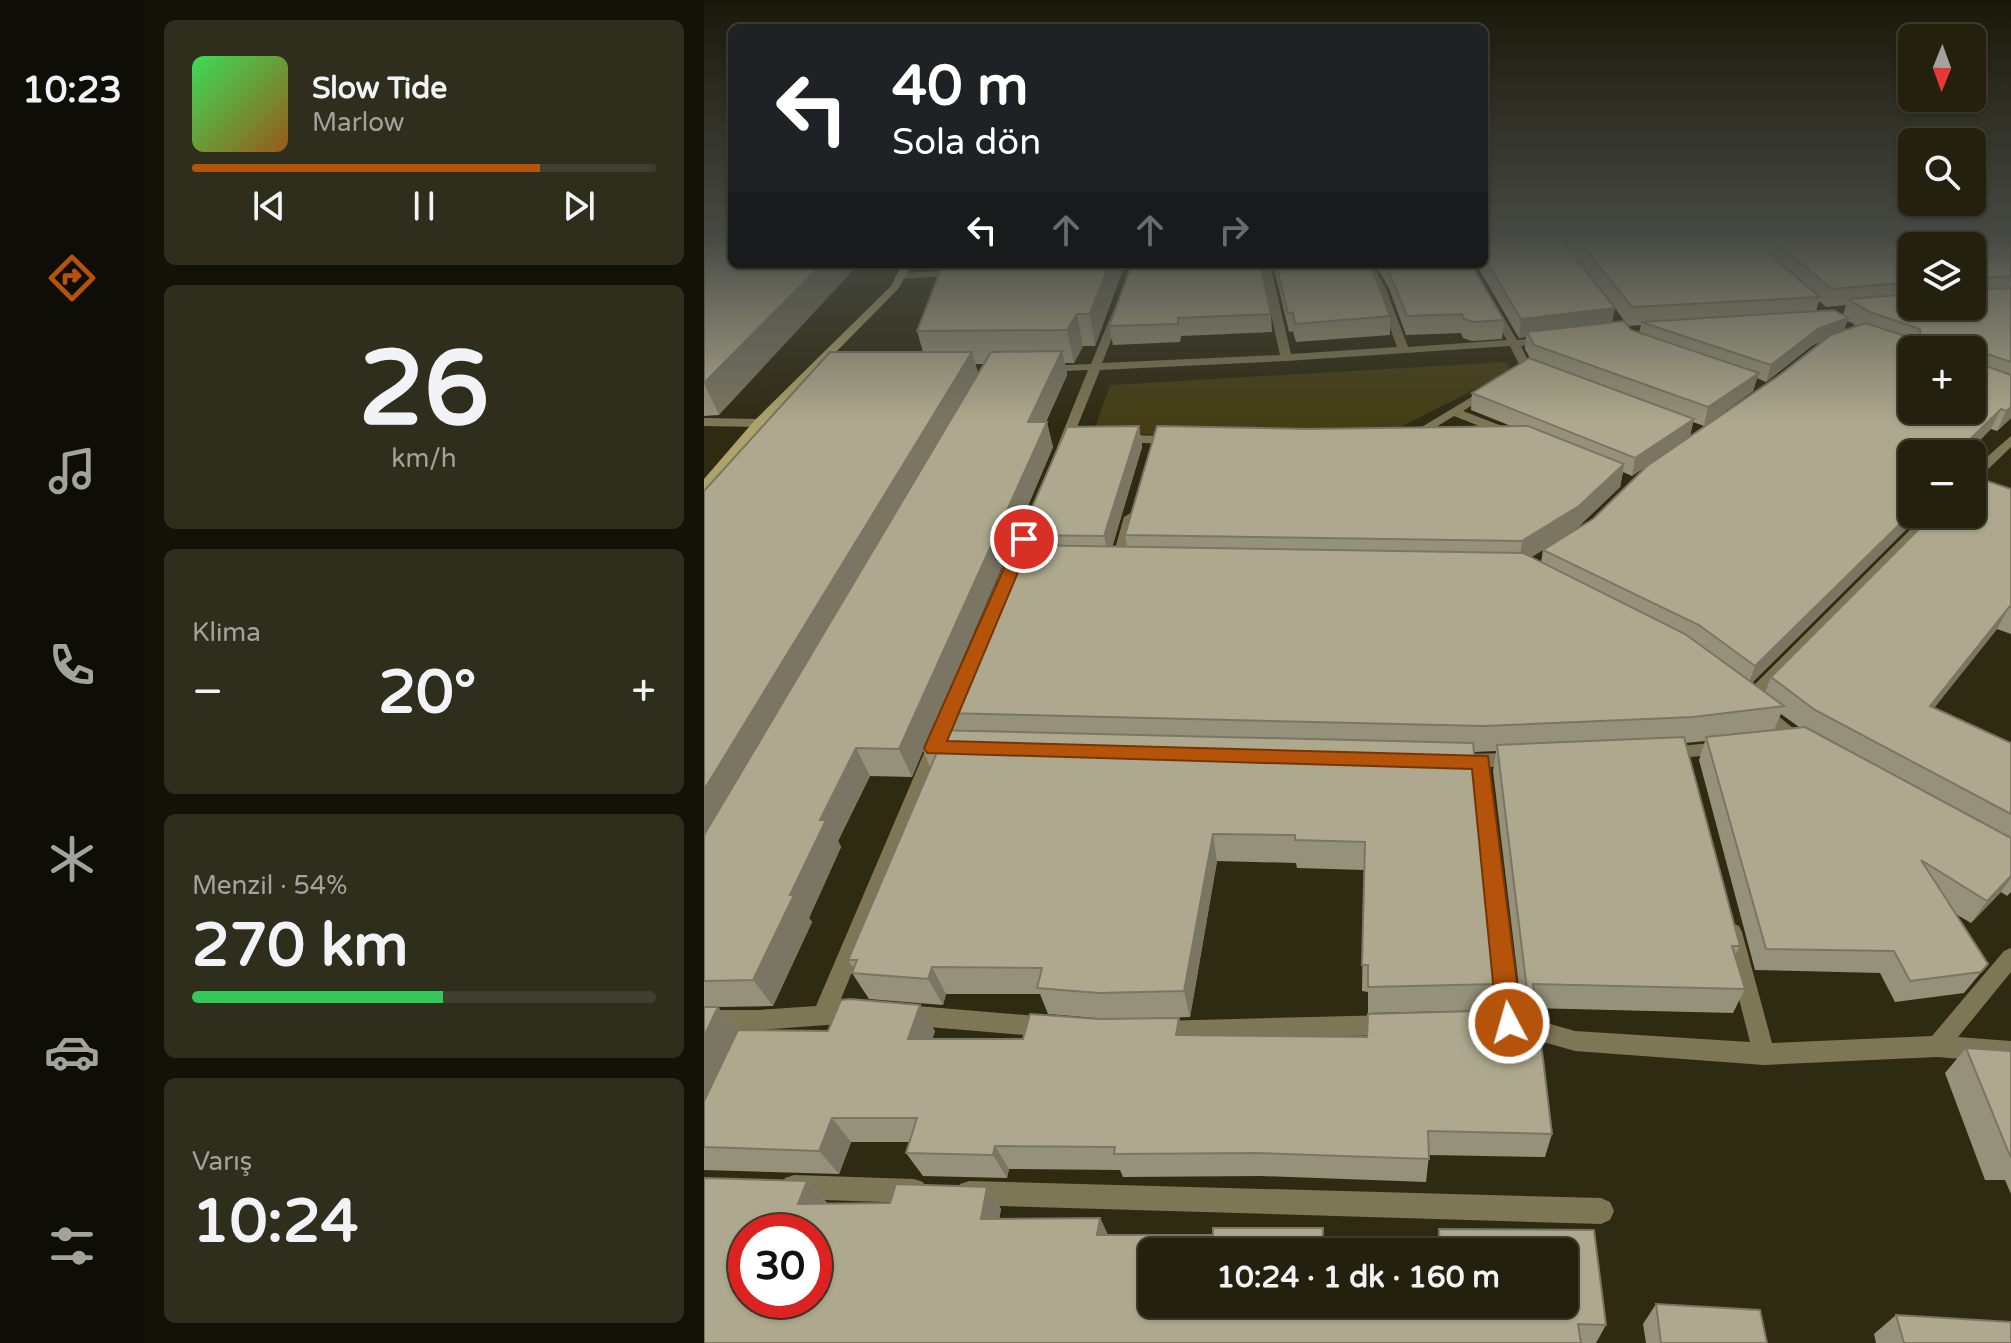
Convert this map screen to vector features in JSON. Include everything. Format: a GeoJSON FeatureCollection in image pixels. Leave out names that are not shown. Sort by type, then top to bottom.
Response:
{"type":"FeatureCollection","features":[{"type":"Feature","properties":{"kind":"street"},"geometry":{"type":"LineString","coordinates":[[704,487],[759,423],[883,299]]}},
{"type":"Feature","properties":{"kind":"street"},"geometry":{"type":"LineString","coordinates":[[1054,467],[1073,439],[1094,369],[1121,299]]}},
{"type":"Feature","properties":{"kind":"street"},"geometry":{"type":"LineString","coordinates":[[1273,299],[1286,358]]}},
{"type":"Feature","properties":{"kind":"street"},"geometry":{"type":"LineString","coordinates":[[1385,299],[1404,351]]}},
{"type":"Feature","properties":{"kind":"street"},"geometry":{"type":"LineString","coordinates":[[1487,299],[1526,367],[1541,373]]}},
{"type":"Feature","properties":{"kind":"street"},"geometry":{"type":"LineString","coordinates":[[1036,369],[1094,369],[1514,345],[1560,339]]}},
{"type":"Feature","properties":{"kind":"street"},"geometry":{"type":"LineString","coordinates":[[1403,438],[1415,436],[1526,367]]}},
{"type":"Feature","properties":{"kind":"street"},"geometry":{"type":"LineString","coordinates":[[810,370],[825,370]]}},
{"type":"Feature","properties":{"kind":"street"},"geometry":{"type":"LineString","coordinates":[[1453,411],[1523,439]]}},
{"type":"Feature","properties":{"kind":"street"},"geometry":{"type":"LineString","coordinates":[[704,422],[759,423]]}},
{"type":"Feature","properties":{"kind":"street"},"geometry":{"type":"LineString","coordinates":[[1109,439],[1151,447],[1184,441]]}},
{"type":"Feature","properties":{"kind":"street"},"geometry":{"type":"LineString","coordinates":[[1986,464],[2011,440]]}},
{"type":"Feature","properties":{"kind":"street"},"geometry":{"type":"LineString","coordinates":[[1117,566],[1137,496]]}},
{"type":"Feature","properties":{"kind":"street"},"geometry":{"type":"LineString","coordinates":[[1770,743],[1805,743],[1742,696],[1919,528]]}},
{"type":"Feature","properties":{"kind":"street"},"geometry":{"type":"LineString","coordinates":[[823,1016],[942,748],[959,691]]}},
{"type":"Feature","properties":{"kind":"street"},"geometry":{"type":"LineString","coordinates":[[1653,754],[1687,760],[1742,746]]}},
{"type":"Feature","properties":{"kind":"street"},"geometry":{"type":"LineString","coordinates":[[1434,760],[1481,762],[1528,759]]}},
{"type":"Feature","properties":{"kind":"street"},"geometry":{"type":"LineString","coordinates":[[1481,762],[1502,1023],[1575,1041],[1764,1054],[1937,1046],[2011,1052]]}},
{"type":"Feature","properties":{"kind":"street"},"geometry":{"type":"LineString","coordinates":[[1728,918],[1764,1054]]}},
{"type":"Feature","properties":{"kind":"street"},"geometry":{"type":"LineString","coordinates":[[1937,1046],[2011,957]]}},
{"type":"Feature","properties":{"kind":"street"},"geometry":{"type":"LineString","coordinates":[[704,1020],[760,1020],[867,1012],[1078,1029]]}},
{"type":"Feature","properties":{"kind":"street"},"geometry":{"type":"LineString","coordinates":[[748,1048],[760,1020]]}},
{"type":"Feature","properties":{"kind":"street"},"geometry":{"type":"LineString","coordinates":[[1139,1031],[1417,1025]]}},
{"type":"Feature","properties":{"kind":"street"},"geometry":{"type":"LineString","coordinates":[[767,1187],[1601,1211]]}},
{"type":"Feature","properties":{"kind":"shaded area"},"geometry":{"type":"Polygon","coordinates":[[[1505,362],[1512,370],[1383,436],[1093,434],[1110,385],[1505,362]]]}},
{"type":"Feature","properties":{"kind":"building"},"geometry":{"type":"Polygon","coordinates":[[[704,299],[788,299],[704,383],[704,299]]]}},
{"type":"Feature","properties":{"kind":"building"},"geometry":{"type":"Polygon","coordinates":[[[930,299],[1096,299],[1090,314],[1077,314],[1067,330],[917,331],[930,299]]]}},
{"type":"Feature","properties":{"kind":"building"},"geometry":{"type":"Polygon","coordinates":[[[1119,299],[1268,299],[1271,314],[1178,318],[1178,324],[1109,326],[1119,299]]]}},
{"type":"Feature","properties":{"kind":"building"},"geometry":{"type":"Polygon","coordinates":[[[1284,299],[1383,299],[1390,316],[1295,324],[1293,313],[1288,313],[1284,299]]]}},
{"type":"Feature","properties":{"kind":"building"},"geometry":{"type":"Polygon","coordinates":[[[1400,299],[1491,299],[1504,320],[1473,322],[1464,319],[1462,314],[1407,316],[1400,299]]]}},
{"type":"Feature","properties":{"kind":"building"},"geometry":{"type":"Polygon","coordinates":[[[1509,299],[1608,299],[1615,308],[1521,319],[1509,299]]]}},
{"type":"Feature","properties":{"kind":"building"},"geometry":{"type":"Polygon","coordinates":[[[1625,299],[1789,299],[1632,307],[1625,299]]]}},
{"type":"Feature","properties":{"kind":"building"},"geometry":{"type":"Polygon","coordinates":[[[1848,299],[1898,299],[1898,320],[1986,320],[1986,299],[2011,299],[2011,362],[1986,353],[1986,336],[1921,336],[1920,329],[1870,312],[1848,299]]]}},
{"type":"Feature","properties":{"kind":"building"},"geometry":{"type":"Polygon","coordinates":[[[1834,310],[1848,318],[1818,329],[1771,365],[1641,322],[1834,310]]]}},
{"type":"Feature","properties":{"kind":"building"},"geometry":{"type":"Polygon","coordinates":[[[1624,321],[1631,330],[1759,373],[1708,407],[1534,345],[1527,332],[1624,321]]]}},
{"type":"Feature","properties":{"kind":"building"},"geometry":{"type":"Polygon","coordinates":[[[1865,323],[1905,336],[1898,336],[1898,424],[1986,424],[1969,440],[1898,440],[1898,526],[1755,666],[1699,625],[1543,550],[1593,519],[1647,466],[1781,374],[1831,335],[1865,323]]]}},
{"type":"Feature","properties":{"kind":"building"},"geometry":{"type":"Polygon","coordinates":[[[1062,351],[1028,422],[1047,422],[899,749],[856,748],[820,820],[826,820],[753,980],[704,981],[704,835],[991,352],[1062,351]]]}},
{"type":"Feature","properties":{"kind":"building"},"geometry":{"type":"Polygon","coordinates":[[[830,352],[972,352],[704,790],[704,491],[830,352]]]}},
{"type":"Feature","properties":{"kind":"building"},"geometry":{"type":"Polygon","coordinates":[[[1529,358],[1694,419],[1635,458],[1472,393],[1529,358]]]}},
{"type":"Feature","properties":{"kind":"building"},"geometry":{"type":"Polygon","coordinates":[[[1986,366],[2011,375],[2011,407],[2006,411],[2001,409],[1986,424],[1986,366]]]}},
{"type":"Feature","properties":{"kind":"building"},"geometry":{"type":"Polygon","coordinates":[[[1139,426],[1104,536],[1020,535],[1067,427],[1139,426]]]}},
{"type":"Feature","properties":{"kind":"building"},"geometry":{"type":"Polygon","coordinates":[[[1157,426],[1308,429],[1528,426],[1624,464],[1579,506],[1522,541],[1125,535],[1157,426]]]}},
{"type":"Feature","properties":{"kind":"building"},"geometry":{"type":"Polygon","coordinates":[[[1986,481],[2011,489],[2011,607],[1930,706],[2011,743],[2011,814],[1815,710],[1771,677],[1920,528],[1986,528],[1986,481]]]}},
{"type":"Feature","properties":{"kind":"building"},"geometry":{"type":"Polygon","coordinates":[[[1013,545],[1523,553],[1685,634],[1784,706],[1693,717],[1484,726],[941,713],[1013,545]]]}},
{"type":"Feature","properties":{"kind":"building"},"geometry":{"type":"Polygon","coordinates":[[[1805,727],[2011,838],[2011,876],[1987,901],[1921,860],[1988,964],[1981,972],[1910,981],[1894,951],[1766,949],[1706,737],[1805,727]]]}},
{"type":"Feature","properties":{"kind":"building"},"geometry":{"type":"Polygon","coordinates":[[[932,730],[1473,743],[1498,984],[1368,987],[1368,965],[1362,965],[1365,842],[1295,840],[1295,835],[1213,834],[1184,991],[1099,993],[1037,988],[1042,968],[932,967],[928,979],[852,973],[857,960],[848,960],[938,750],[923,750],[932,730]]]}},
{"type":"Feature","properties":{"kind":"building"},"geometry":{"type":"Polygon","coordinates":[[[1684,737],[1740,946],[1732,946],[1745,989],[1533,984],[1534,992],[1527,990],[1497,745],[1684,737]]]}},
{"type":"Feature","properties":{"kind":"building"},"geometry":{"type":"Polygon","coordinates":[[[841,1000],[920,1005],[908,1039],[1023,1039],[1030,1014],[1099,1019],[1179,1018],[1176,1035],[1367,1037],[1368,1014],[1514,1010],[1538,1017],[1552,1134],[1428,1131],[1429,1159],[1257,1153],[1114,1154],[1115,1147],[995,1146],[993,1155],[906,1153],[917,1118],[832,1118],[819,1151],[704,1147],[704,1101],[738,1030],[828,1031],[841,1000]]]}},
{"type":"Feature","properties":{"kind":"building"},"geometry":{"type":"Polygon","coordinates":[[[704,1007],[718,1007],[704,1036],[704,1007]]]}},
{"type":"Feature","properties":{"kind":"building"},"geometry":{"type":"Polygon","coordinates":[[[1966,1048],[2011,1051],[2011,1157],[2010,1156],[1966,1048]]]}},
{"type":"Feature","properties":{"kind":"building"},"geometry":{"type":"Polygon","coordinates":[[[704,1178],[807,1181],[798,1204],[890,1203],[896,1184],[987,1187],[981,1219],[1100,1218],[1097,1235],[1213,1235],[1213,1228],[1323,1228],[1323,1238],[1138,1238],[1138,1318],[1578,1318],[1578,1238],[1439,1238],[1439,1229],[1594,1230],[1606,1325],[1578,1324],[1581,1343],[704,1343],[704,1178]]]}},
{"type":"Feature","properties":{"kind":"building"},"geometry":{"type":"Polygon","coordinates":[[[1656,1304],[1760,1310],[1767,1343],[1661,1343],[1656,1304]]]}},
{"type":"Feature","properties":{"kind":"building"},"geometry":{"type":"Polygon","coordinates":[[[1896,1315],[2011,1322],[2011,1343],[1904,1343],[1896,1315]]]}},
{"type":"Feature","properties":{"kind":"route"},"geometry":{"type":"LineString","coordinates":[[1024,539],[934,748],[1481,762],[1509,1023]]}}]}
